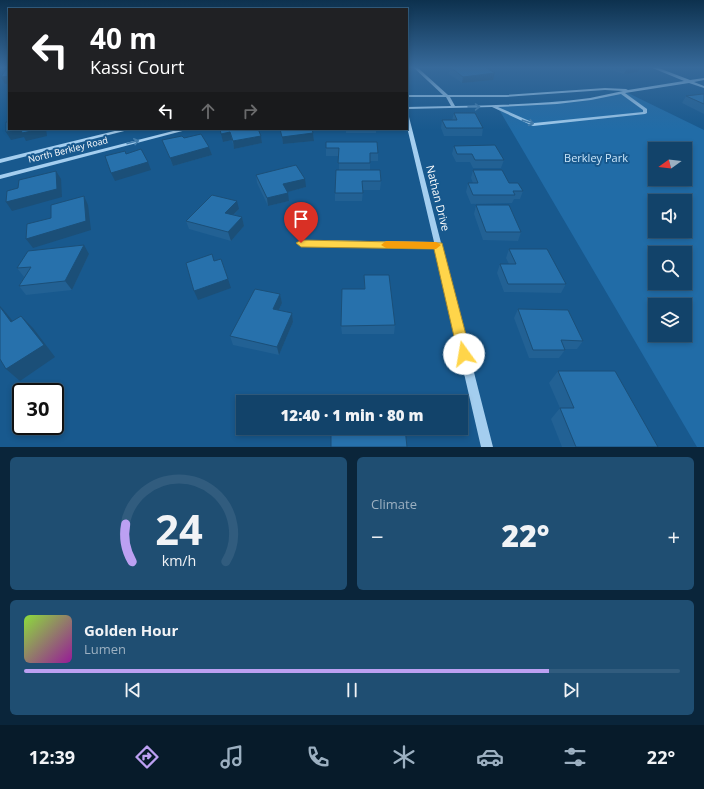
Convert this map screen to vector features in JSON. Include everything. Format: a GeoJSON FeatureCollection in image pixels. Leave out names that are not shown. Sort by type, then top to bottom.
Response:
{"type":"FeatureCollection","features":[{"type":"Feature","properties":{"kind":"street"},"geometry":{"type":"LineString","coordinates":[[438,88],[447,96],[454,107]]}},
{"type":"Feature","properties":{"kind":"street"},"geometry":{"type":"LineString","coordinates":[[408,108],[557,103],[591,99],[649,88]]}},
{"type":"Feature","properties":{"kind":"street"},"geometry":{"type":"LineString","coordinates":[[408,96],[506,96],[605,89],[634,90]]}},
{"type":"Feature","properties":{"kind":"street"},"geometry":{"type":"LineString","coordinates":[[492,106],[533,125],[645,113],[644,110],[622,93]]}},
{"type":"Feature","properties":{"kind":"street","name":"Nathan Drive"},"geometry":{"type":"LineString","coordinates":[[408,121],[486,447]]}},
{"type":"Feature","properties":{"kind":"street","name":"North Berkley Road"},"geometry":{"type":"LineString","coordinates":[[0,161],[126,130]]}},
{"type":"Feature","properties":{"kind":"street","name":"North Berkley Road"},"geometry":{"type":"LineString","coordinates":[[0,176],[170,131]]}},
{"type":"Feature","properties":{"kind":"street"},"geometry":{"type":"LineString","coordinates":[[301,243],[438,246]]}},
{"type":"Feature","properties":{"kind":"green space","name":"Berkley Park"},"geometry":{"type":"Polygon","coordinates":[[[626,92],[704,130],[704,447],[697,447],[497,106],[591,99],[626,92]]]}},
{"type":"Feature","properties":{"kind":"building"},"geometry":{"type":"Polygon","coordinates":[[[704,94],[704,104],[686,96],[704,94]]]}},
{"type":"Feature","properties":{"kind":"building"},"geometry":{"type":"Polygon","coordinates":[[[454,113],[475,113],[483,128],[446,128],[442,120],[457,120],[454,113]]]}},
{"type":"Feature","properties":{"kind":"building"},"geometry":{"type":"Polygon","coordinates":[[[6,122],[8,122],[8,130],[15,130],[6,132],[6,122]]]}},
{"type":"Feature","properties":{"kind":"building"},"geometry":{"type":"Polygon","coordinates":[[[21,130],[36,130],[22,133],[21,130]]]}},
{"type":"Feature","properties":{"kind":"building"},"geometry":{"type":"Polygon","coordinates":[[[220,130],[258,130],[261,136],[233,141],[230,132],[221,134],[220,130]]]}},
{"type":"Feature","properties":{"kind":"building"},"geometry":{"type":"Polygon","coordinates":[[[280,130],[312,130],[313,133],[282,137],[280,130]]]}},
{"type":"Feature","properties":{"kind":"building"},"geometry":{"type":"Polygon","coordinates":[[[201,134],[209,147],[170,158],[162,140],[182,136],[184,138],[201,134]]]}},
{"type":"Feature","properties":{"kind":"building"},"geometry":{"type":"Polygon","coordinates":[[[326,142],[377,142],[378,153],[370,153],[370,163],[338,163],[339,148],[326,148],[326,142]]]}},
{"type":"Feature","properties":{"kind":"building"},"geometry":{"type":"Polygon","coordinates":[[[495,145],[504,160],[475,160],[472,154],[457,154],[454,146],[495,145]]]}},
{"type":"Feature","properties":{"kind":"building"},"geometry":{"type":"Polygon","coordinates":[[[141,149],[148,162],[111,173],[105,156],[125,151],[126,154],[141,149]]]}},
{"type":"Feature","properties":{"kind":"building"},"geometry":{"type":"Polygon","coordinates":[[[296,165],[305,179],[283,184],[288,193],[267,198],[256,175],[296,165]]]}},
{"type":"Feature","properties":{"kind":"building"},"geometry":{"type":"Polygon","coordinates":[[[336,170],[380,170],[381,181],[362,181],[363,193],[335,193],[336,170]]]}},
{"type":"Feature","properties":{"kind":"building"},"geometry":{"type":"Polygon","coordinates":[[[473,170],[502,170],[509,183],[518,183],[523,191],[513,191],[515,195],[473,195],[468,183],[478,183],[473,170]]]}},
{"type":"Feature","properties":{"kind":"building"},"geometry":{"type":"Polygon","coordinates":[[[56,171],[57,189],[6,202],[7,191],[18,188],[19,180],[56,171]]]}},
{"type":"Feature","properties":{"kind":"building"},"geometry":{"type":"Polygon","coordinates":[[[212,195],[237,201],[225,213],[242,217],[228,232],[186,221],[212,195]]]}},
{"type":"Feature","properties":{"kind":"building"},"geometry":{"type":"Polygon","coordinates":[[[84,196],[86,221],[26,239],[27,224],[51,218],[51,205],[84,196]]]}},
{"type":"Feature","properties":{"kind":"building"},"geometry":{"type":"Polygon","coordinates":[[[476,205],[509,205],[521,232],[486,232],[476,205]]]}},
{"type":"Feature","properties":{"kind":"building"},"geometry":{"type":"Polygon","coordinates":[[[84,245],[65,281],[19,286],[31,267],[17,268],[28,251],[84,245]]]}},
{"type":"Feature","properties":{"kind":"building"},"geometry":{"type":"Polygon","coordinates":[[[509,249],[547,249],[566,284],[508,284],[500,264],[516,264],[509,249]]]}},
{"type":"Feature","properties":{"kind":"building"},"geometry":{"type":"Polygon","coordinates":[[[212,254],[214,261],[221,259],[228,279],[194,291],[186,263],[212,254]]]}},
{"type":"Feature","properties":{"kind":"building"},"geometry":{"type":"Polygon","coordinates":[[[364,275],[389,275],[395,325],[341,326],[342,289],[365,289],[364,275]]]}},
{"type":"Feature","properties":{"kind":"building"},"geometry":{"type":"Polygon","coordinates":[[[255,289],[280,294],[273,309],[292,313],[277,347],[230,336],[255,289]]]}},
{"type":"Feature","properties":{"kind":"building"},"geometry":{"type":"Polygon","coordinates":[[[0,307],[11,322],[21,316],[44,345],[6,369],[0,359],[0,307]]]}},
{"type":"Feature","properties":{"kind":"building"},"geometry":{"type":"Polygon","coordinates":[[[518,309],[568,310],[583,341],[561,340],[565,350],[533,350],[518,309]]]}},
{"type":"Feature","properties":{"kind":"building"},"geometry":{"type":"Polygon","coordinates":[[[558,371],[615,371],[658,447],[576,447],[560,408],[574,408],[558,371]]]}},
{"type":"Feature","properties":{"kind":"building"},"geometry":{"type":"Polygon","coordinates":[[[331,435],[406,435],[407,447],[331,447],[331,435]]]}},
{"type":"Feature","properties":{"kind":"slow traffic"},"geometry":{"type":"LineString","coordinates":[[386,245],[436,245]]}},
{"type":"Feature","properties":{"kind":"route"},"geometry":{"type":"LineString","coordinates":[[301,243],[438,246],[464,354]]}}]}
